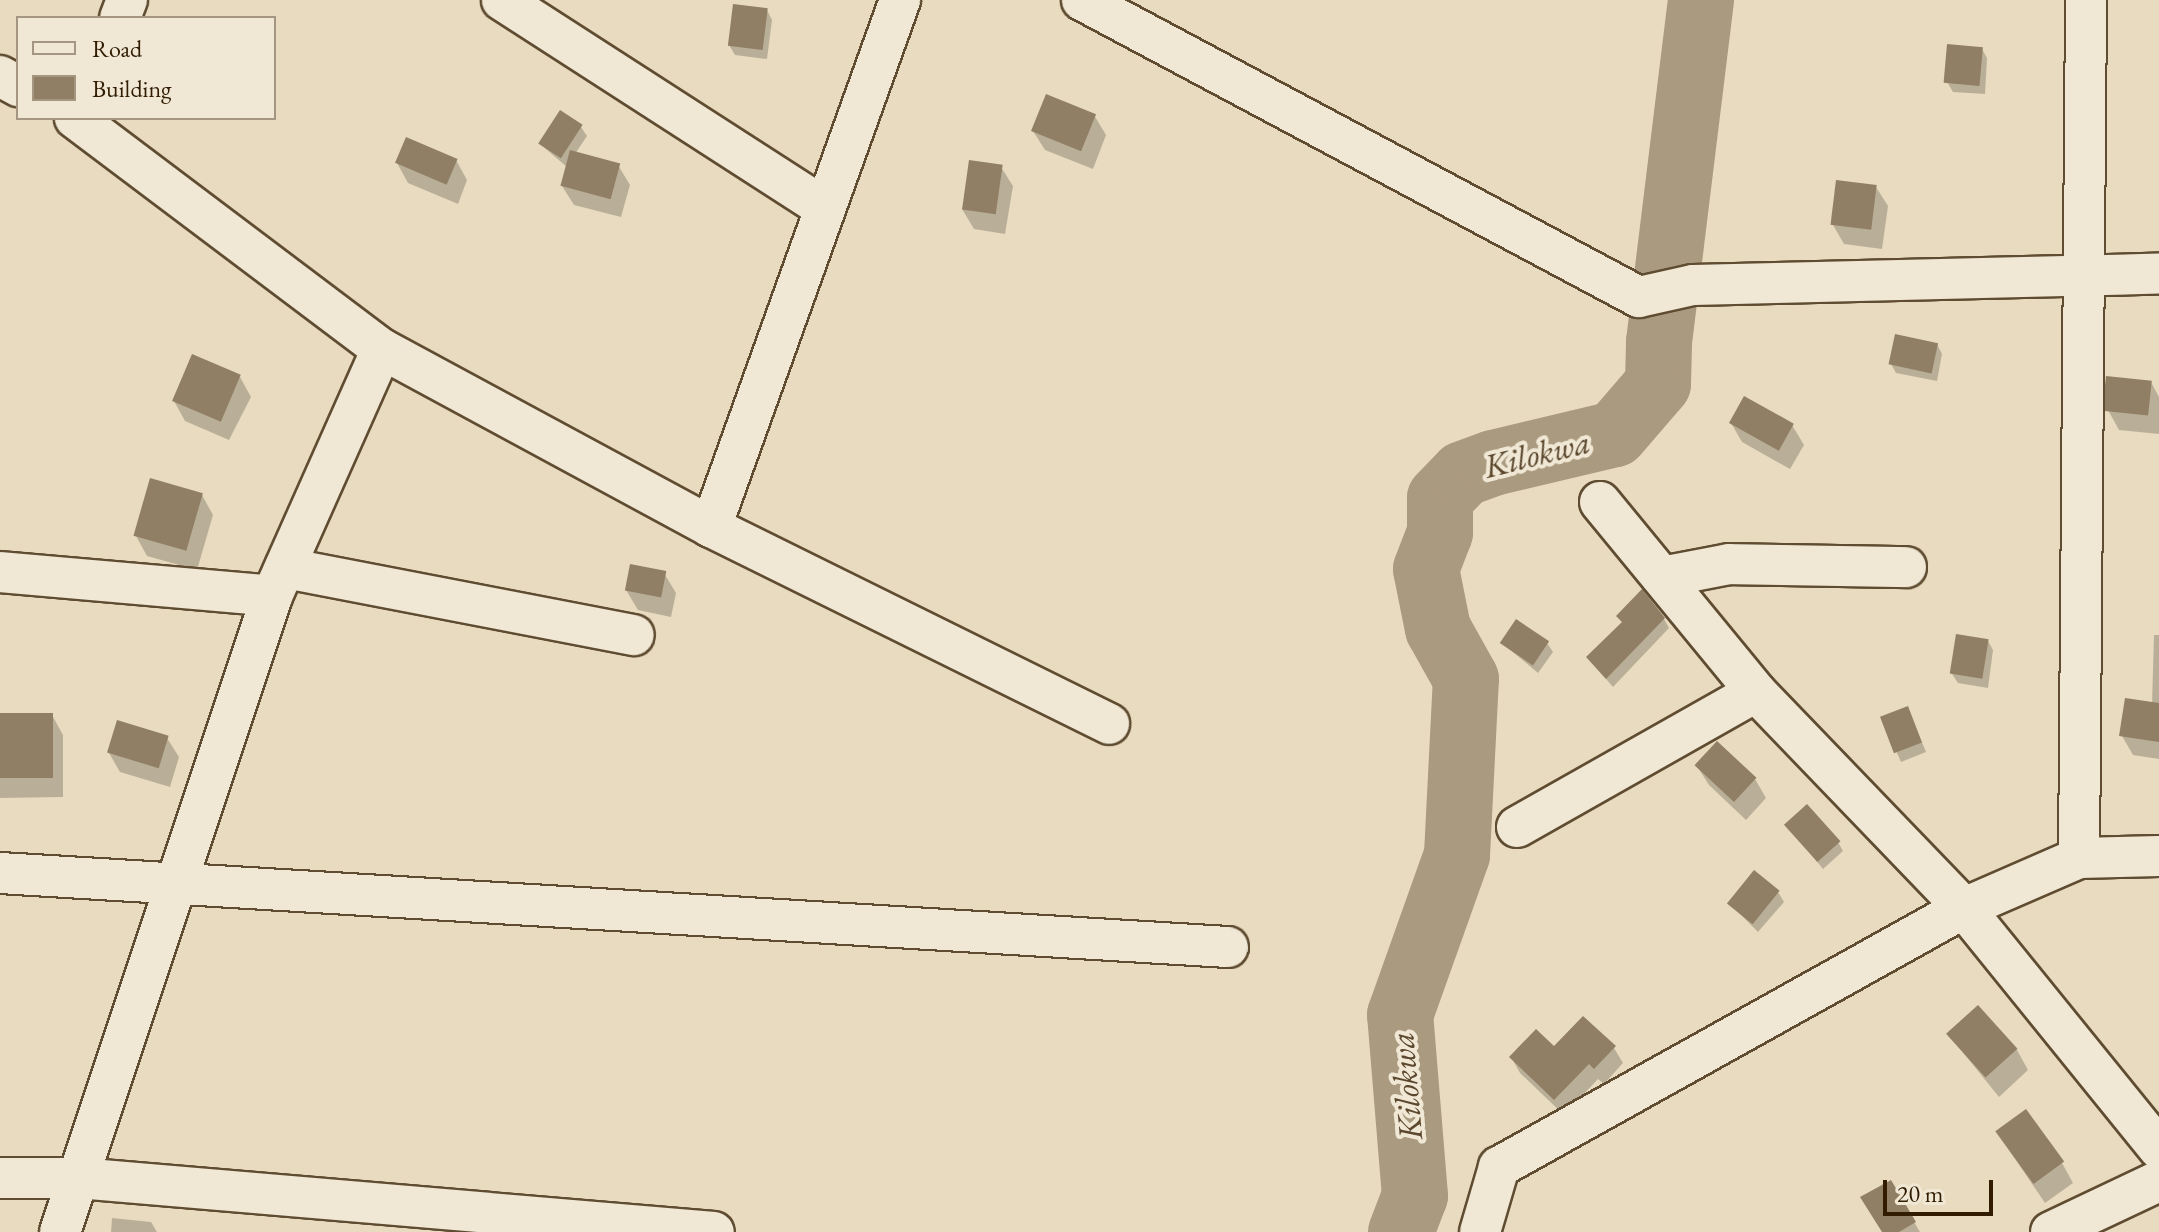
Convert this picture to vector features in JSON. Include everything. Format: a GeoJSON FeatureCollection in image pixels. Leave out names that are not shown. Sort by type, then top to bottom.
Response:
{"type":"FeatureCollection","features":[{"type":"Feature","properties":{"kind":"street"},"geometry":{"type":"LineString","coordinates":[[502,0],[825,208]]}},
{"type":"Feature","properties":{"kind":"street"},"geometry":{"type":"LineString","coordinates":[[711,527],[900,0]]}},
{"type":"Feature","properties":{"kind":"street"},"geometry":{"type":"LineString","coordinates":[[1082,0],[1639,297],[1693,285],[2159,274]]}},
{"type":"Feature","properties":{"kind":"street"},"geometry":{"type":"LineString","coordinates":[[2079,858],[2087,277],[2086,0]]}},
{"type":"Feature","properties":{"kind":"street"},"geometry":{"type":"LineString","coordinates":[[81,120],[382,349],[711,527],[1109,724]]}},
{"type":"Feature","properties":{"kind":"street"},"geometry":{"type":"LineString","coordinates":[[60,1232],[278,582],[382,349]]}},
{"type":"Feature","properties":{"kind":"street"},"geometry":{"type":"LineString","coordinates":[[1600,502],[1756,692],[1964,908],[2159,1149]]}},
{"type":"Feature","properties":{"kind":"street"},"geometry":{"type":"LineString","coordinates":[[1662,577],[1729,564],[1906,567]]}},
{"type":"Feature","properties":{"kind":"street"},"geometry":{"type":"LineString","coordinates":[[0,572],[278,582],[634,635]]}},
{"type":"Feature","properties":{"kind":"street"},"geometry":{"type":"LineString","coordinates":[[1517,827],[1756,692]]}},
{"type":"Feature","properties":{"kind":"street"},"geometry":{"type":"LineString","coordinates":[[1480,1232],[1499,1167],[1964,908],[2079,858],[2159,856]]}},
{"type":"Feature","properties":{"kind":"street"},"geometry":{"type":"LineString","coordinates":[[0,873],[1228,947]]}},
{"type":"Feature","properties":{"kind":"street"},"geometry":{"type":"LineString","coordinates":[[0,1178],[78,1178],[714,1232]]}},
{"type":"Feature","properties":{"kind":"street"},"geometry":{"type":"LineString","coordinates":[[2051,1232],[2159,1181]]}},
{"type":"Feature","properties":{"kind":"building"},"geometry":{"type":"Polygon","coordinates":[[[733,4],[768,8],[763,50],[728,46],[733,4]]]}},
{"type":"Feature","properties":{"kind":"building"},"geometry":{"type":"Polygon","coordinates":[[[1947,44],[1983,47],[1979,86],[1944,83],[1947,44]]]}},
{"type":"Feature","properties":{"kind":"building"},"geometry":{"type":"Polygon","coordinates":[[[1046,94],[1096,114],[1081,151],[1031,131],[1046,94]]]}},
{"type":"Feature","properties":{"kind":"building"},"geometry":{"type":"Polygon","coordinates":[[[560,110],[583,125],[561,158],[538,144],[560,110]]]}},
{"type":"Feature","properties":{"kind":"building"},"geometry":{"type":"Polygon","coordinates":[[[406,137],[458,159],[447,185],[395,163],[406,137]]]}},
{"type":"Feature","properties":{"kind":"building"},"geometry":{"type":"Polygon","coordinates":[[[570,150],[620,163],[611,199],[560,186],[570,150]]]}},
{"type":"Feature","properties":{"kind":"building"},"geometry":{"type":"Polygon","coordinates":[[[969,160],[1003,165],[996,214],[962,210],[969,160]]]}},
{"type":"Feature","properties":{"kind":"building"},"geometry":{"type":"Polygon","coordinates":[[[1836,180],[1877,185],[1871,230],[1831,225],[1836,180]]]}},
{"type":"Feature","properties":{"kind":"building"},"geometry":{"type":"Polygon","coordinates":[[[1895,334],[1938,343],[1932,373],[1889,364],[1895,334]]]}},
{"type":"Feature","properties":{"kind":"building"},"geometry":{"type":"Polygon","coordinates":[[[192,354],[241,375],[221,422],[172,401],[192,354]]]}},
{"type":"Feature","properties":{"kind":"building"},"geometry":{"type":"Polygon","coordinates":[[[2106,376],[2152,381],[2148,416],[2102,411],[2106,376]]]}},
{"type":"Feature","properties":{"kind":"building"},"geometry":{"type":"Polygon","coordinates":[[[1744,396],[1794,424],[1779,451],[1729,423],[1744,396]]]}},
{"type":"Feature","properties":{"kind":"building"},"geometry":{"type":"Polygon","coordinates":[[[150,478],[203,493],[186,551],[133,536],[150,478]]]}},
{"type":"Feature","properties":{"kind":"building"},"geometry":{"type":"Polygon","coordinates":[[[630,564],[666,571],[661,598],[625,591],[630,564]]]}},
{"type":"Feature","properties":{"kind":"building"},"geometry":{"type":"Polygon","coordinates":[[[1642,589],[1665,618],[1606,679],[1586,657],[1622,622],[1616,616],[1642,589]]]}},
{"type":"Feature","properties":{"kind":"building"},"geometry":{"type":"Polygon","coordinates":[[[1516,619],[1549,641],[1533,665],[1500,643],[1516,619]]]}},
{"type":"Feature","properties":{"kind":"building"},"geometry":{"type":"Polygon","coordinates":[[[1956,634],[1989,639],[1982,679],[1950,674],[1956,634]]]}},
{"type":"Feature","properties":{"kind":"building"},"geometry":{"type":"Polygon","coordinates":[[[2125,698],[2159,703],[2159,742],[2119,736],[2125,698]]]}},
{"type":"Feature","properties":{"kind":"building"},"geometry":{"type":"Polygon","coordinates":[[[1908,706],[1922,742],[1894,753],[1880,717],[1908,706]]]}},
{"type":"Feature","properties":{"kind":"building"},"geometry":{"type":"Polygon","coordinates":[[[0,713],[53,713],[53,778],[0,778],[0,713]]]}},
{"type":"Feature","properties":{"kind":"building"},"geometry":{"type":"Polygon","coordinates":[[[117,720],[169,736],[159,768],[107,753],[117,720]]]}},
{"type":"Feature","properties":{"kind":"building"},"geometry":{"type":"Polygon","coordinates":[[[1717,741],[1756,778],[1734,802],[1694,765],[1717,741]]]}},
{"type":"Feature","properties":{"kind":"building"},"geometry":{"type":"Polygon","coordinates":[[[1807,804],[1840,841],[1817,862],[1784,825],[1807,804]]]}},
{"type":"Feature","properties":{"kind":"building"},"geometry":{"type":"Polygon","coordinates":[[[1754,870],[1780,891],[1753,924],[1727,903],[1754,870]]]}},
{"type":"Feature","properties":{"kind":"building"},"geometry":{"type":"Polygon","coordinates":[[[1978,1005],[2017,1049],[1986,1078],[1946,1034],[1978,1005]]]}},
{"type":"Feature","properties":{"kind":"building"},"geometry":{"type":"Polygon","coordinates":[[[1583,1016],[1616,1046],[1594,1069],[1589,1064],[1554,1100],[1509,1057],[1536,1029],[1554,1046],[1583,1016]]]}},
{"type":"Feature","properties":{"kind":"building"},"geometry":{"type":"Polygon","coordinates":[[[2026,1109],[2064,1162],[2033,1184],[1995,1131],[2026,1109]]]}},
{"type":"Feature","properties":{"kind":"building"},"geometry":{"type":"Polygon","coordinates":[[[1891,1180],[1916,1222],[1899,1232],[1882,1232],[1860,1197],[1891,1180]]]}},
{"type":"Feature","properties":{"kind":"waterway","name":"Kilokwa"},"geometry":{"type":"LineString","coordinates":[[1401,1232],[1415,1196],[1400,1015],[1457,855],[1466,679],[1438,629],[1426,569],[1440,533],[1440,498],[1463,474],[1493,463],[1615,434],[1658,384],[1659,342],[1701,0]]}}]}
